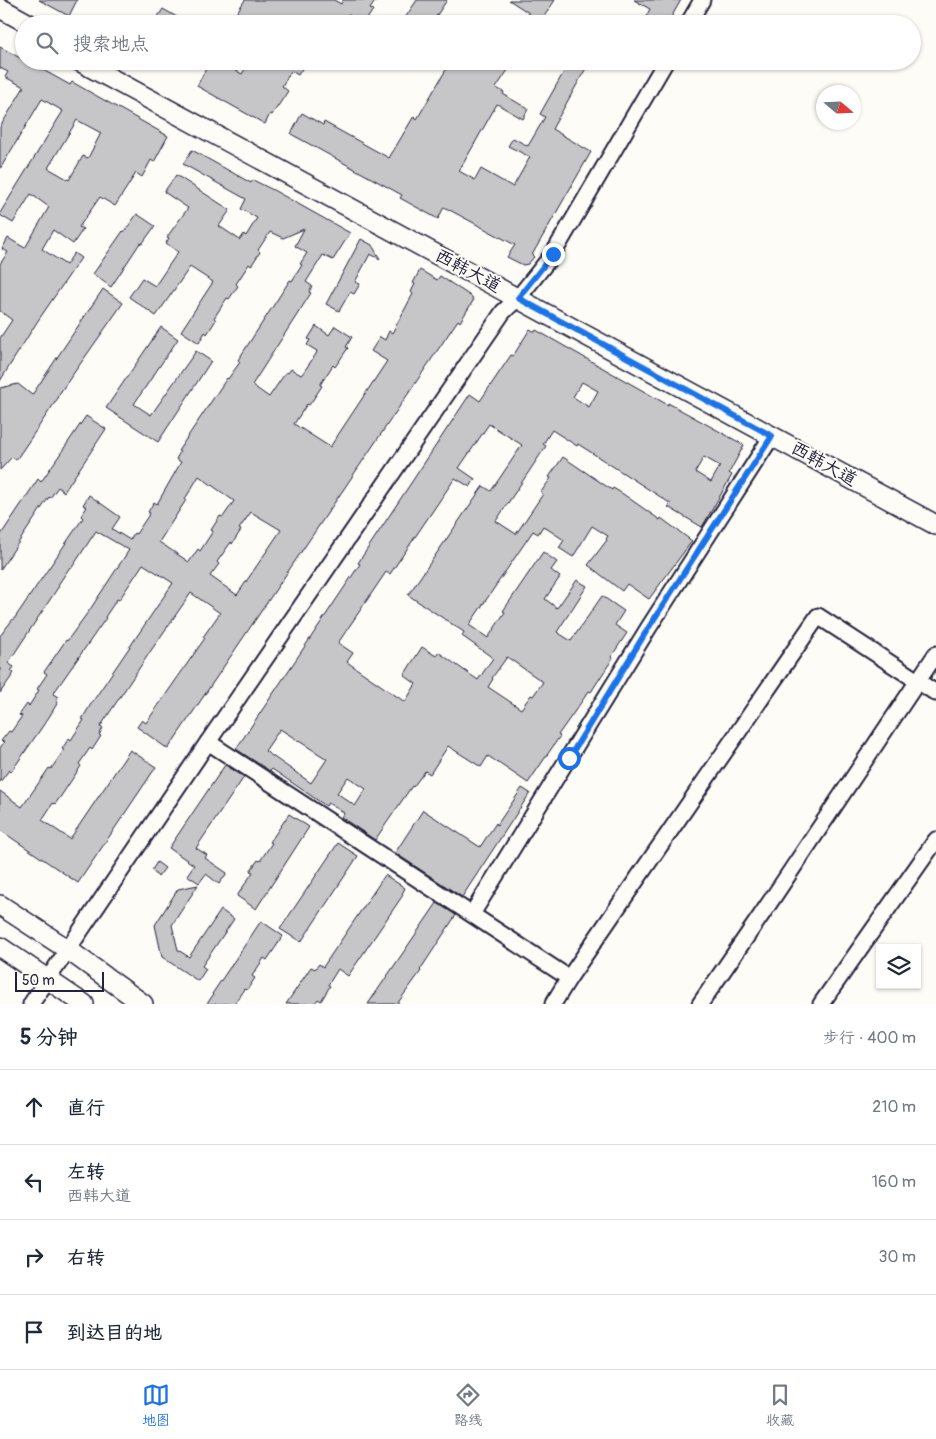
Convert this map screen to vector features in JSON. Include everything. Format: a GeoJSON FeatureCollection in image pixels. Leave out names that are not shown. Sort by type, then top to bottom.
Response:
{"type":"FeatureCollection","features":[{"type":"Feature","properties":{"kind":"main road"},"geometry":{"type":"LineString","coordinates":[[0,8],[15,16]]}},
{"type":"Feature","properties":{"kind":"main road"},"geometry":{"type":"LineString","coordinates":[[0,19],[15,27]]}},
{"type":"Feature","properties":{"kind":"main road","name":"西韩大道"},"geometry":{"type":"LineString","coordinates":[[96,70],[936,514]]}},
{"type":"Feature","properties":{"kind":"main road","name":"西韩大道"},"geometry":{"type":"LineString","coordinates":[[115,70],[521,294],[772,436],[936,525]]}},
{"type":"Feature","properties":{"kind":"main road"},"geometry":{"type":"LineString","coordinates":[[0,905],[67,949],[143,1004]]}},
{"type":"Feature","properties":{"kind":"main road"},"geometry":{"type":"LineString","coordinates":[[0,947],[84,1004]]}},
{"type":"Feature","properties":{"kind":"street"},"geometry":{"type":"LineString","coordinates":[[693,15],[702,0]]}},
{"type":"Feature","properties":{"kind":"street"},"geometry":{"type":"LineString","coordinates":[[31,1004],[503,312],[521,294],[553,254],[661,70]]}},
{"type":"Feature","properties":{"kind":"street"},"geometry":{"type":"LineString","coordinates":[[472,914],[649,627],[772,436]]}},
{"type":"Feature","properties":{"kind":"street"},"geometry":{"type":"LineString","coordinates":[[554,1004],[569,978],[818,616],[936,694]]}},
{"type":"Feature","properties":{"kind":"street"},"geometry":{"type":"LineString","coordinates":[[700,1004],[936,654]]}},
{"type":"Feature","properties":{"kind":"street"},"geometry":{"type":"LineString","coordinates":[[208,742],[569,978]]}},
{"type":"Feature","properties":{"kind":"street"},"geometry":{"type":"LineString","coordinates":[[821,1004],[936,840]]}},
{"type":"Feature","properties":{"kind":"building"},"geometry":{"type":"Polygon","coordinates":[[[39,0],[77,0],[70,15],[39,0]]]}},
{"type":"Feature","properties":{"kind":"building"},"geometry":{"type":"Polygon","coordinates":[[[245,0],[334,0],[341,4],[343,0],[376,0],[370,9],[373,10],[370,15],[235,15],[245,0]]]}},
{"type":"Feature","properties":{"kind":"building"},"geometry":{"type":"Polygon","coordinates":[[[417,0],[447,0],[437,15],[407,15],[417,0]]]}},
{"type":"Feature","properties":{"kind":"building"},"geometry":{"type":"Polygon","coordinates":[[[509,0],[555,0],[545,15],[528,15],[529,13],[509,0]]]}},
{"type":"Feature","properties":{"kind":"building"},"geometry":{"type":"Polygon","coordinates":[[[634,0],[681,0],[672,15],[647,15],[650,9],[634,0]]]}},
{"type":"Feature","properties":{"kind":"building"},"geometry":{"type":"Polygon","coordinates":[[[163,9],[173,15],[159,15],[163,9]]]}},
{"type":"Feature","properties":{"kind":"building"},"geometry":{"type":"Polygon","coordinates":[[[0,47],[15,55],[15,70],[43,70],[70,85],[72,82],[168,136],[154,162],[151,160],[142,177],[136,173],[115,206],[100,197],[79,227],[83,229],[73,244],[53,230],[42,249],[66,265],[74,253],[81,258],[37,322],[0,381],[0,338],[12,320],[0,311],[0,264],[8,252],[2,249],[8,238],[25,248],[49,207],[31,194],[13,223],[0,215],[0,213],[63,111],[42,99],[0,169],[0,127],[24,87],[5,77],[8,72],[0,68],[0,47]],[[77,120],[48,168],[69,180],[83,156],[88,158],[101,133],[77,120]]]}},
{"type":"Feature","properties":{"kind":"building"},"geometry":{"type":"Polygon","coordinates":[[[205,70],[235,70],[242,74],[244,70],[301,70],[298,75],[291,71],[282,86],[288,91],[272,115],[270,114],[265,124],[197,86],[205,70]]]}},
{"type":"Feature","properties":{"kind":"building"},"geometry":{"type":"Polygon","coordinates":[[[446,70],[508,70],[496,88],[528,109],[523,119],[497,104],[459,171],[475,180],[481,169],[513,187],[530,157],[508,146],[513,138],[528,146],[545,117],[540,114],[565,70],[585,70],[552,129],[591,152],[532,255],[534,257],[528,264],[523,265],[507,257],[515,245],[444,207],[438,219],[400,198],[402,195],[291,134],[302,113],[323,125],[324,122],[389,158],[414,116],[417,119],[446,70]]]}},
{"type":"Feature","properties":{"kind":"building"},"geometry":{"type":"Polygon","coordinates":[[[192,150],[251,183],[253,180],[275,191],[350,233],[333,260],[323,255],[306,282],[312,286],[309,292],[311,293],[252,385],[269,397],[286,372],[288,373],[291,369],[301,375],[317,351],[307,345],[310,340],[308,339],[316,326],[329,335],[335,326],[352,337],[346,347],[348,348],[335,367],[333,365],[320,385],[322,386],[294,424],[330,447],[387,361],[371,351],[380,337],[385,340],[389,331],[392,333],[413,294],[411,292],[415,284],[413,283],[420,270],[437,280],[440,276],[472,297],[473,301],[460,322],[458,320],[168,749],[137,727],[142,720],[146,723],[205,638],[203,637],[220,613],[191,593],[152,649],[100,727],[103,728],[99,735],[101,736],[92,750],[90,748],[79,764],[81,766],[61,796],[55,804],[53,803],[42,820],[70,839],[130,750],[156,767],[78,883],[0,830],[0,791],[22,807],[64,750],[62,749],[69,738],[71,740],[84,720],[82,719],[91,704],[173,583],[143,564],[53,694],[58,697],[56,701],[58,702],[49,717],[11,772],[9,770],[0,782],[0,748],[4,742],[1,741],[9,731],[11,732],[22,716],[19,715],[27,704],[29,706],[47,674],[44,672],[91,608],[129,550],[96,531],[58,585],[8,663],[14,667],[11,671],[14,673],[0,693],[0,636],[14,619],[83,518],[81,516],[87,507],[83,505],[89,495],[120,517],[112,529],[130,540],[134,533],[136,534],[150,513],[148,512],[154,502],[157,504],[181,462],[176,459],[180,452],[178,451],[227,378],[240,362],[238,360],[290,280],[292,281],[307,253],[295,246],[304,229],[283,238],[270,232],[258,250],[260,252],[251,266],[249,264],[236,284],[238,286],[229,299],[227,298],[214,318],[216,320],[207,334],[205,332],[199,343],[181,331],[213,282],[190,267],[156,316],[129,297],[142,278],[155,286],[178,252],[166,243],[169,238],[167,237],[188,208],[164,192],[176,175],[230,210],[219,226],[240,240],[244,234],[246,236],[257,218],[241,209],[246,199],[183,164],[192,150]],[[199,476],[159,542],[189,562],[198,549],[200,551],[220,516],[223,517],[234,501],[199,476]],[[251,512],[239,529],[241,530],[232,544],[231,542],[217,562],[219,564],[210,576],[237,595],[281,530],[251,512]]]}},
{"type":"Feature","properties":{"kind":"building"},"geometry":{"type":"Polygon","coordinates":[[[137,214],[155,226],[142,244],[140,243],[111,287],[93,274],[137,214]]]}},
{"type":"Feature","properties":{"kind":"building"},"geometry":{"type":"Polygon","coordinates":[[[361,239],[372,245],[380,259],[370,254],[355,282],[360,284],[354,294],[350,292],[339,311],[326,304],[361,239]]]}},
{"type":"Feature","properties":{"kind":"building"},"geometry":{"type":"Polygon","coordinates":[[[103,289],[123,303],[57,397],[16,460],[12,457],[0,470],[0,388],[18,384],[32,395],[103,289]]]}},
{"type":"Feature","properties":{"kind":"building"},"geometry":{"type":"Polygon","coordinates":[[[161,327],[178,339],[134,404],[151,415],[196,351],[211,361],[158,442],[106,408],[161,327]]]}},
{"type":"Feature","properties":{"kind":"building"},"geometry":{"type":"Polygon","coordinates":[[[530,329],[535,332],[536,330],[668,405],[668,403],[744,445],[729,473],[732,475],[702,527],[668,507],[671,504],[659,496],[578,444],[577,446],[552,430],[543,444],[546,446],[496,521],[516,534],[543,494],[541,492],[551,478],[549,477],[563,457],[612,490],[613,488],[623,494],[660,520],[661,518],[692,541],[649,599],[627,584],[622,591],[588,565],[608,536],[592,526],[573,557],[559,548],[564,540],[543,526],[538,534],[533,531],[469,625],[488,638],[505,612],[503,611],[543,552],[557,562],[551,570],[560,577],[545,599],[557,608],[577,580],[587,586],[557,632],[571,641],[602,596],[624,611],[615,625],[627,633],[591,692],[589,691],[558,735],[560,736],[528,783],[488,756],[481,767],[448,746],[430,774],[425,771],[412,786],[375,840],[341,817],[344,813],[328,803],[326,806],[272,769],[270,771],[236,749],[360,564],[358,563],[470,394],[480,401],[511,355],[513,356],[530,329]],[[582,382],[573,397],[589,407],[598,391],[582,382]],[[489,424],[459,468],[475,479],[470,487],[455,478],[390,574],[386,572],[338,643],[353,653],[347,662],[405,702],[416,684],[404,675],[422,647],[436,656],[438,652],[478,680],[493,658],[462,636],[464,632],[408,595],[483,486],[491,491],[522,445],[489,424]],[[704,457],[695,472],[711,482],[720,466],[704,457]],[[507,657],[488,687],[521,709],[543,682],[507,657]],[[280,729],[265,751],[311,783],[327,759],[280,729]],[[348,777],[337,793],[355,806],[366,789],[348,777]]]}},
{"type":"Feature","properties":{"kind":"building"},"geometry":{"type":"Polygon","coordinates":[[[86,416],[106,429],[64,492],[58,487],[49,497],[0,570],[0,536],[38,479],[41,482],[86,416]]]}},
{"type":"Feature","properties":{"kind":"building"},"geometry":{"type":"Polygon","coordinates":[[[225,765],[244,777],[196,848],[207,855],[205,858],[227,873],[219,884],[206,874],[199,883],[187,875],[194,865],[169,848],[225,765]]]}},
{"type":"Feature","properties":{"kind":"building"},"geometry":{"type":"Polygon","coordinates":[[[522,788],[530,793],[462,897],[395,853],[423,810],[480,847],[522,788]]]}},
{"type":"Feature","properties":{"kind":"building"},"geometry":{"type":"Polygon","coordinates":[[[289,814],[309,827],[256,909],[237,896],[253,872],[250,871],[258,860],[260,861],[289,814]]]}},
{"type":"Feature","properties":{"kind":"building"},"geometry":{"type":"Polygon","coordinates":[[[338,843],[358,856],[301,942],[280,929],[338,843]]]}},
{"type":"Feature","properties":{"kind":"building"},"geometry":{"type":"Polygon","coordinates":[[[157,862],[165,868],[158,877],[152,870],[157,862]]]}},
{"type":"Feature","properties":{"kind":"building"},"geometry":{"type":"Polygon","coordinates":[[[385,875],[405,888],[403,895],[348,976],[338,969],[321,1001],[318,999],[314,1004],[286,1004],[311,967],[315,969],[319,964],[323,967],[385,875]]]}},
{"type":"Feature","properties":{"kind":"building"},"geometry":{"type":"Polygon","coordinates":[[[198,885],[172,925],[178,950],[189,957],[221,910],[234,919],[202,966],[206,969],[198,981],[162,957],[155,925],[178,889],[198,885]]]}},
{"type":"Feature","properties":{"kind":"building"},"geometry":{"type":"Polygon","coordinates":[[[437,903],[456,915],[421,971],[397,1004],[368,1004],[437,903]]]}},
{"type":"Feature","properties":{"kind":"building"},"geometry":{"type":"Polygon","coordinates":[[[261,921],[283,936],[267,960],[264,958],[252,976],[255,978],[247,990],[244,989],[234,1004],[207,1004],[212,994],[261,921]]]}},
{"type":"Feature","properties":{"kind":"route"},"geometry":{"type":"LineString","coordinates":[[553,254],[518,298],[772,436],[649,627],[569,758]]}}]}
